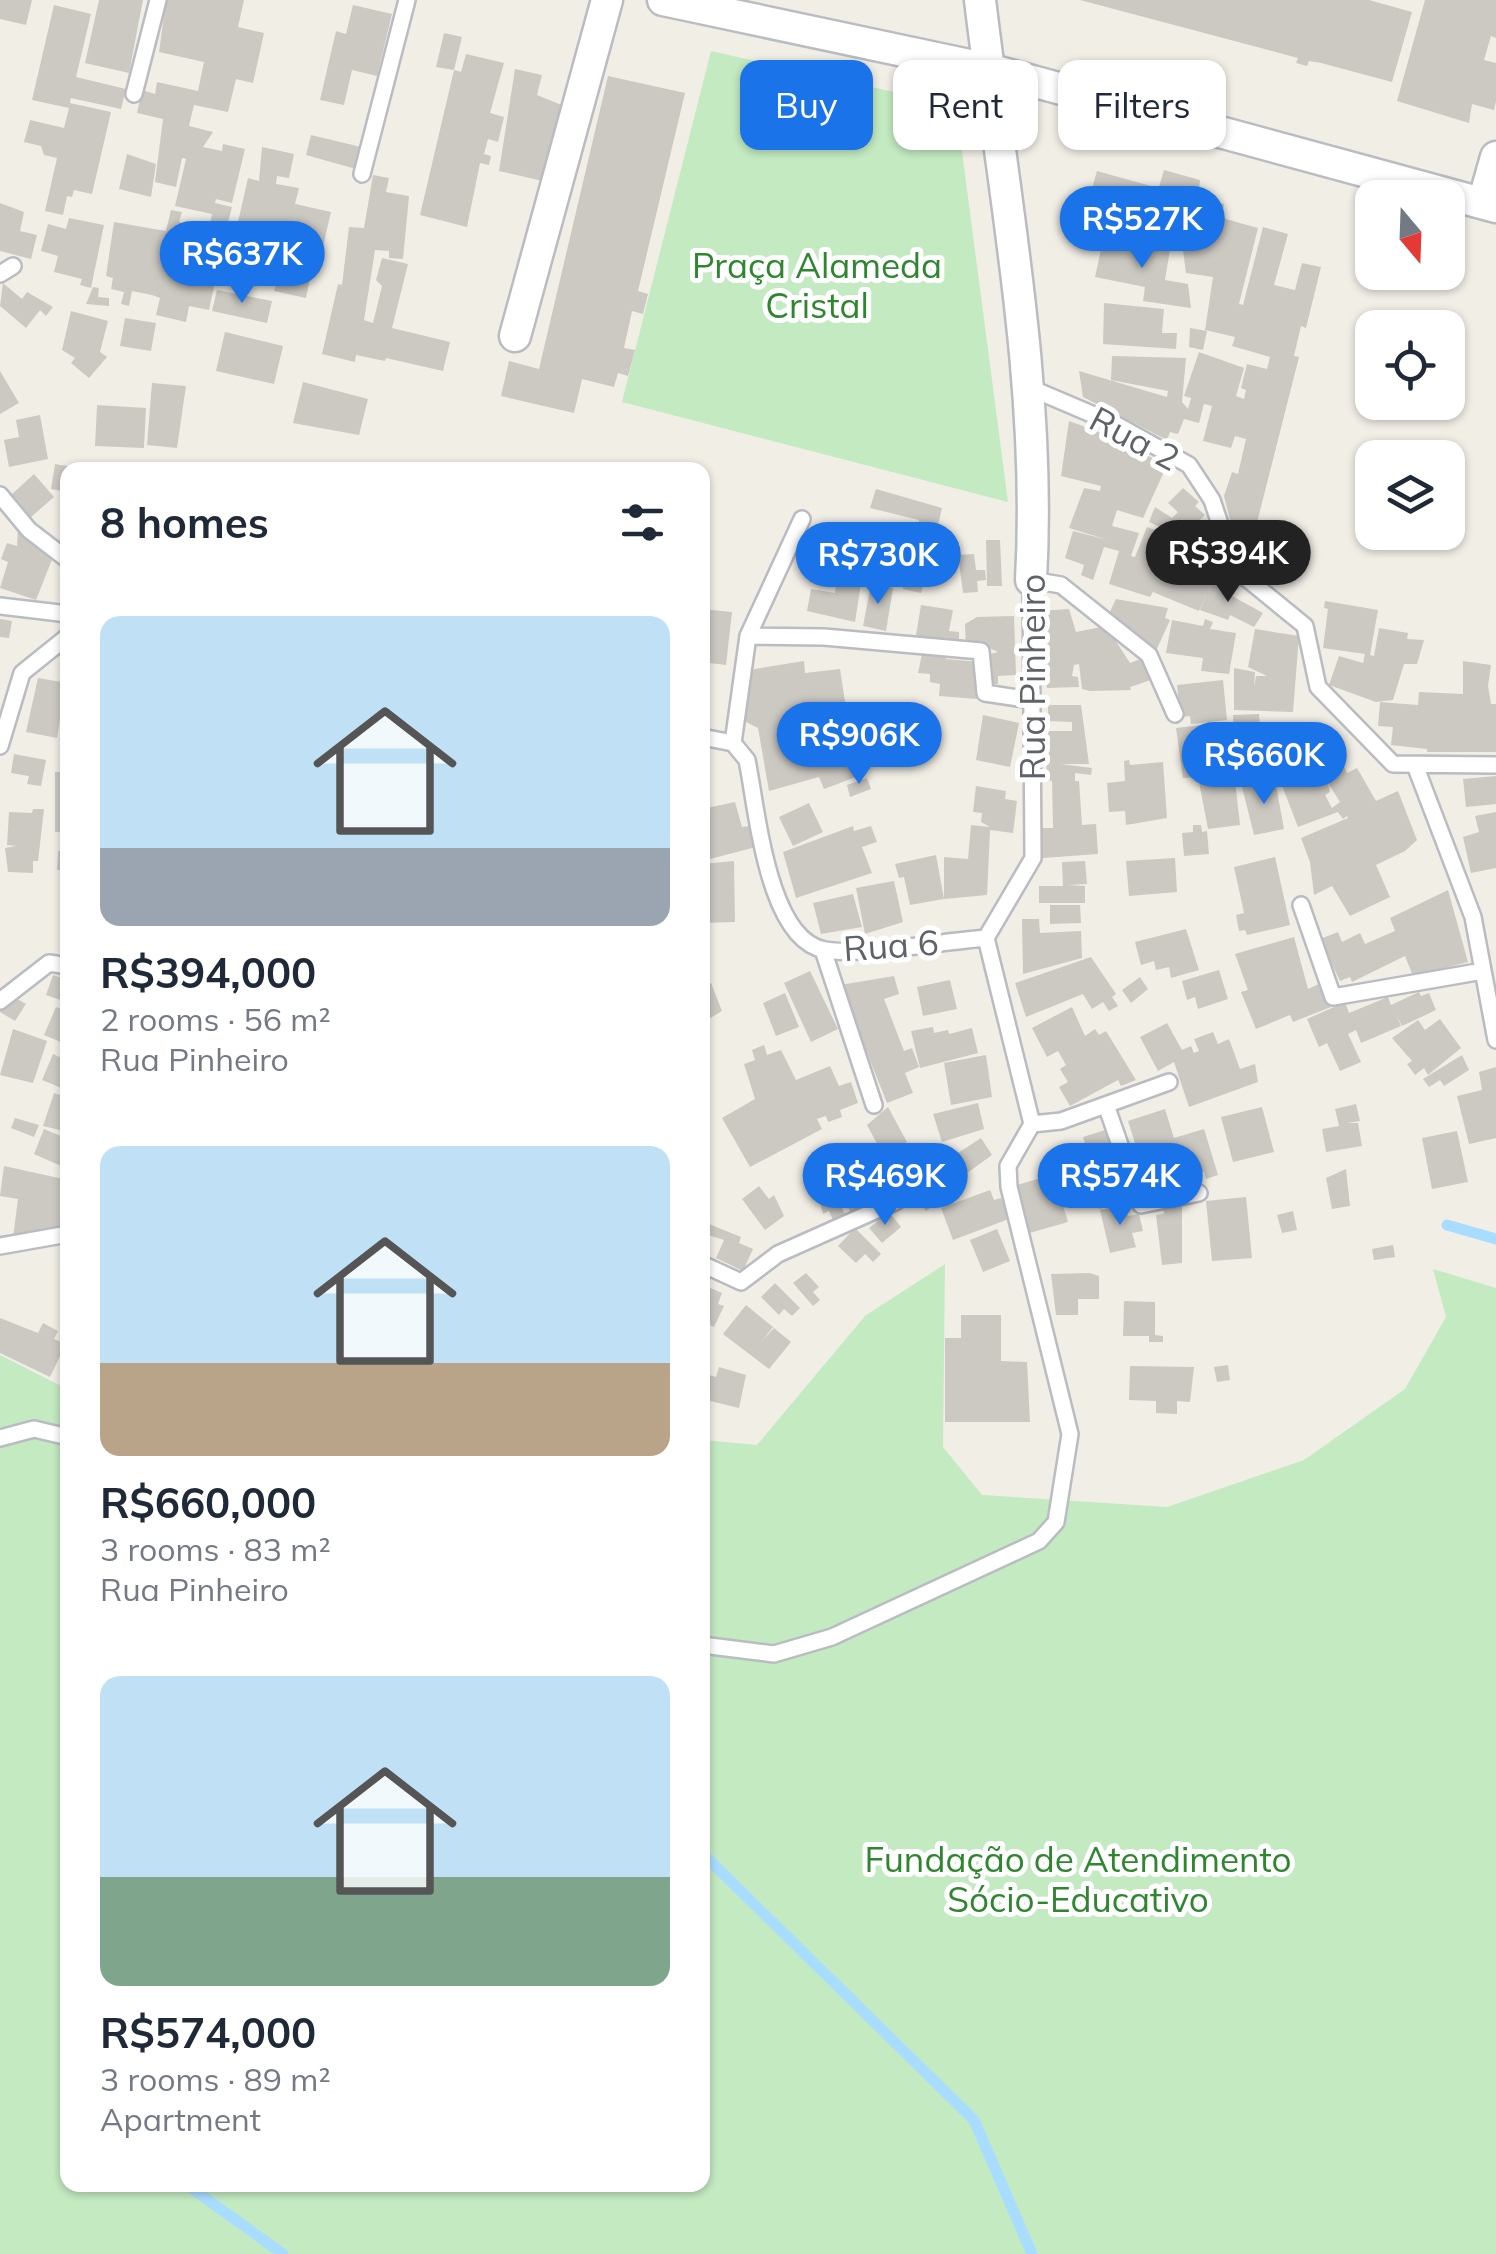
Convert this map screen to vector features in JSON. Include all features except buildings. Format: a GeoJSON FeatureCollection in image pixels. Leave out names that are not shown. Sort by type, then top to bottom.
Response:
{"type":"FeatureCollection","features":[{"type":"Feature","properties":{"kind":"street"},"geometry":{"type":"LineString","coordinates":[[515,336],[607,0]]}},
{"type":"Feature","properties":{"kind":"street"},"geometry":{"type":"LineString","coordinates":[[663,0],[942,60]]}},
{"type":"Feature","properties":{"kind":"street","name":"Rua Pinheiro"},"geometry":{"type":"LineString","coordinates":[[980,0],[987,60]]}},
{"type":"Feature","properties":{"kind":"street"},"geometry":{"type":"LineString","coordinates":[[1038,83],[1490,205],[1496,157]]}},
{"type":"Feature","properties":{"kind":"street","name":"Rua Pinheiro"},"geometry":{"type":"LineString","coordinates":[[998,150],[1028,387],[1035,511],[1031,580]]}},
{"type":"Feature","properties":{"kind":"lane"},"geometry":{"type":"LineString","coordinates":[[134,94],[158,0]]}},
{"type":"Feature","properties":{"kind":"lane"},"geometry":{"type":"LineString","coordinates":[[362,174],[407,0]]}},
{"type":"Feature","properties":{"kind":"lane","name":"Rua 2"},"geometry":{"type":"LineString","coordinates":[[1028,387],[1115,424],[1189,465],[1212,500],[1235,569],[1305,626],[1318,688],[1393,764],[1496,764]]}},
{"type":"Feature","properties":{"kind":"lane"},"geometry":{"type":"LineString","coordinates":[[0,495],[29,530],[60,554]]}},
{"type":"Feature","properties":{"kind":"lane"},"geometry":{"type":"LineString","coordinates":[[710,738],[732,742],[748,636],[802,518]]}},
{"type":"Feature","properties":{"kind":"lane"},"geometry":{"type":"LineString","coordinates":[[1031,580],[1061,585],[1149,655],[1175,714]]}},
{"type":"Feature","properties":{"kind":"lane","name":"Rua Pinheiro"},"geometry":{"type":"LineString","coordinates":[[986,938],[1033,858],[1031,580]]}},
{"type":"Feature","properties":{"kind":"lane"},"geometry":{"type":"LineString","coordinates":[[0,606],[60,613]]}},
{"type":"Feature","properties":{"kind":"lane"},"geometry":{"type":"LineString","coordinates":[[748,636],[824,637],[982,651],[985,693],[1031,700]]}},
{"type":"Feature","properties":{"kind":"lane"},"geometry":{"type":"LineString","coordinates":[[0,746],[22,673],[60,642]]}},
{"type":"Feature","properties":{"kind":"lane","name":"Rua 6"},"geometry":{"type":"LineString","coordinates":[[732,742],[747,760],[776,901],[791,930],[822,950],[986,938]]}},
{"type":"Feature","properties":{"kind":"lane"},"geometry":{"type":"LineString","coordinates":[[1415,765],[1474,917],[1496,1040]]}},
{"type":"Feature","properties":{"kind":"lane"},"geometry":{"type":"LineString","coordinates":[[1301,905],[1333,997],[1484,971]]}},
{"type":"Feature","properties":{"kind":"lane"},"geometry":{"type":"LineString","coordinates":[[710,1646],[774,1654],[832,1636],[1040,1540],[1056,1522],[1070,1434],[1009,1187],[1008,1166],[1032,1124],[986,938]]}},
{"type":"Feature","properties":{"kind":"lane"},"geometry":{"type":"LineString","coordinates":[[822,950],[874,1105]]}},
{"type":"Feature","properties":{"kind":"lane"},"geometry":{"type":"LineString","coordinates":[[0,1001],[49,963],[60,965]]}},
{"type":"Feature","properties":{"kind":"lane"},"geometry":{"type":"LineString","coordinates":[[1032,1124],[1060,1121],[1169,1082]]}},
{"type":"Feature","properties":{"kind":"lane"},"geometry":{"type":"LineString","coordinates":[[1106,1104],[1140,1205],[1199,1193]]}},
{"type":"Feature","properties":{"kind":"lane"},"geometry":{"type":"LineString","coordinates":[[710,1268],[741,1282],[778,1254],[896,1201]]}},
{"type":"Feature","properties":{"kind":"lane"},"geometry":{"type":"LineString","coordinates":[[0,1246],[60,1235]]}},
{"type":"Feature","properties":{"kind":"lane"},"geometry":{"type":"LineString","coordinates":[[0,1438],[34,1428],[60,1436]]}},
{"type":"Feature","properties":{"kind":"green space","name":"Praça Alameda Cristal"},"geometry":{"type":"Polygon","coordinates":[[[711,51],[751,60],[740,60],[740,150],[873,150],[873,87],[893,92],[893,150],[962,150],[1008,502],[622,402],[711,51]]]}},
{"type":"Feature","properties":{"kind":"green space","name":"Fundação de Atendimento Sócio-Educativo"},"geometry":{"type":"Polygon","coordinates":[[[945,1264],[943,1447],[982,1495],[1167,1507],[1304,1460],[1405,1389],[1446,1317],[1433,1269],[1496,1288],[1496,2254],[0,2254],[0,1355],[60,1385],[60,2192],[710,2192],[710,1441],[757,1445],[865,1316],[945,1264]]]}},
{"type":"Feature","properties":{"kind":"waterway"},"geometry":{"type":"LineString","coordinates":[[1447,1225],[1496,1239]]}},
{"type":"Feature","properties":{"kind":"waterway"},"geometry":{"type":"LineString","coordinates":[[710,1861],[974,2120],[1032,2254]]}},
{"type":"Feature","properties":{"kind":"waterway"},"geometry":{"type":"LineString","coordinates":[[197,2192],[283,2254]]}}]}
